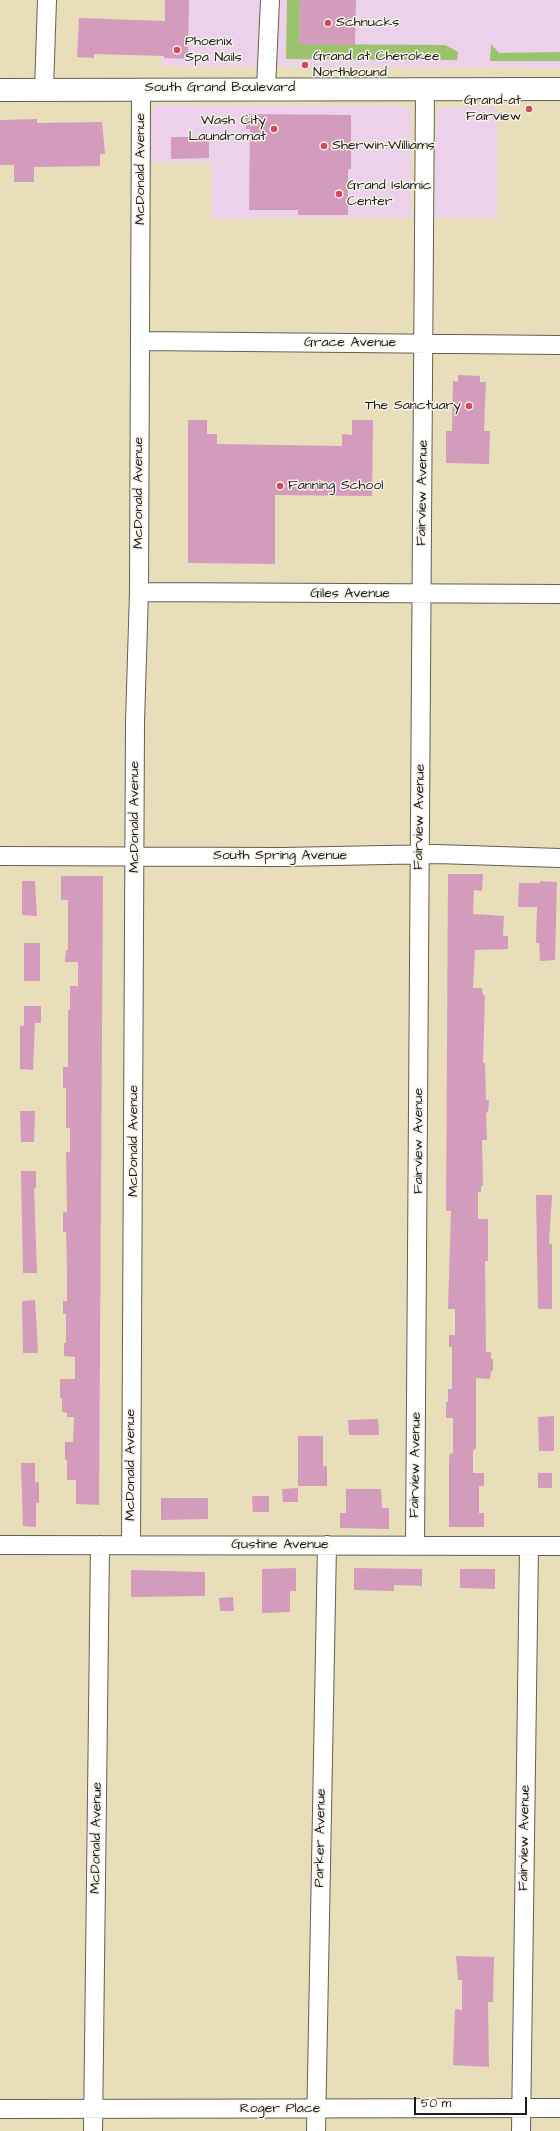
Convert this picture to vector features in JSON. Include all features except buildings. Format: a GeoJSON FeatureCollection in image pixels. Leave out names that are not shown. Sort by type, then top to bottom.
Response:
{"type":"FeatureCollection","features":[{"type":"Feature","properties":{"kind":"main road","name":"South Grand Boulevard"},"geometry":{"type":"LineString","coordinates":[[0,90],[266,88],[560,89]]}},
{"type":"Feature","properties":{"kind":"street"},"geometry":{"type":"LineString","coordinates":[[44,90],[47,0]]}},
{"type":"Feature","properties":{"kind":"street"},"geometry":{"type":"LineString","coordinates":[[266,88],[270,0]]}},
{"type":"Feature","properties":{"kind":"street","name":"Fairview Avenue"},"geometry":{"type":"LineString","coordinates":[[415,1545],[419,1158],[419,854],[425,344],[425,88]]}},
{"type":"Feature","properties":{"kind":"street","name":"McDonald Avenue"},"geometry":{"type":"LineString","coordinates":[[131,1545],[135,722],[139,592],[141,89]]}},
{"type":"Feature","properties":{"kind":"street","name":"Grace Avenue"},"geometry":{"type":"LineString","coordinates":[[140,341],[560,345]]}},
{"type":"Feature","properties":{"kind":"street","name":"Giles Avenue"},"geometry":{"type":"LineString","coordinates":[[139,592],[560,594]]}},
{"type":"Feature","properties":{"kind":"street","name":"South Spring Avenue"},"geometry":{"type":"LineString","coordinates":[[0,856],[282,857],[419,854],[560,858]]}},
{"type":"Feature","properties":{"kind":"street","name":"Gustine Avenue"},"geometry":{"type":"LineString","coordinates":[[0,1545],[560,1546]]}},
{"type":"Feature","properties":{"kind":"street","name":"McDonald Avenue"},"geometry":{"type":"LineString","coordinates":[[94,2131],[100,1545]]}},
{"type":"Feature","properties":{"kind":"street","name":"Parker Avenue"},"geometry":{"type":"LineString","coordinates":[[316,2131],[327,1546]]}},
{"type":"Feature","properties":{"kind":"street","name":"Fairview Avenue"},"geometry":{"type":"LineString","coordinates":[[521,2131],[529,1546]]}},
{"type":"Feature","properties":{"kind":"street","name":"Roger Place"},"geometry":{"type":"LineString","coordinates":[[0,2109],[560,2108]]}},
{"type":"Feature","properties":{"kind":"shaded area"},"geometry":{"type":"Polygon","coordinates":[[[164,0],[560,0],[560,68],[165,66],[162,62],[164,0]]]}},
{"type":"Feature","properties":{"kind":"shaded area"},"geometry":{"type":"Polygon","coordinates":[[[155,106],[404,106],[409,108],[411,123],[411,218],[212,219],[211,163],[150,163],[150,116],[155,106]]]}},
{"type":"Feature","properties":{"kind":"shaded area"},"geometry":{"type":"Polygon","coordinates":[[[443,107],[497,107],[497,218],[434,218],[436,118],[437,110],[443,107]]]}},
{"type":"Feature","properties":{"kind":"green space"},"geometry":{"type":"Polygon","coordinates":[[[287,0],[300,0],[299,44],[445,45],[458,52],[457,60],[286,59],[287,0]]]}},
{"type":"Feature","properties":{"kind":"green space"},"geometry":{"type":"Polygon","coordinates":[[[491,44],[499,53],[560,52],[560,61],[490,61],[491,44]]]}},
{"type":"Feature","properties":{"kind":"place","name":"Schnucks"},"geometry":{"type":"Point","coordinates":[328,23]}},
{"type":"Feature","properties":{"kind":"place","name":"Phoenix Spa Nails"},"geometry":{"type":"Point","coordinates":[177,50]}},
{"type":"Feature","properties":{"kind":"place","name":"Grand at Cherokee Northbound"},"geometry":{"type":"Point","coordinates":[305,65]}},
{"type":"Feature","properties":{"kind":"place","name":"Grand at Fairview"},"geometry":{"type":"Point","coordinates":[529,109]}},
{"type":"Feature","properties":{"kind":"place","name":"Wash City Laundromat"},"geometry":{"type":"Point","coordinates":[274,129]}},
{"type":"Feature","properties":{"kind":"place","name":"Sherwin-Williams"},"geometry":{"type":"Point","coordinates":[324,146]}},
{"type":"Feature","properties":{"kind":"place","name":"Grand Islamic Center"},"geometry":{"type":"Point","coordinates":[339,194]}},
{"type":"Feature","properties":{"kind":"place","name":"The Sanctuary"},"geometry":{"type":"Point","coordinates":[469,406]}},
{"type":"Feature","properties":{"kind":"place","name":"Fanning School"},"geometry":{"type":"Point","coordinates":[280,486]}}]}
